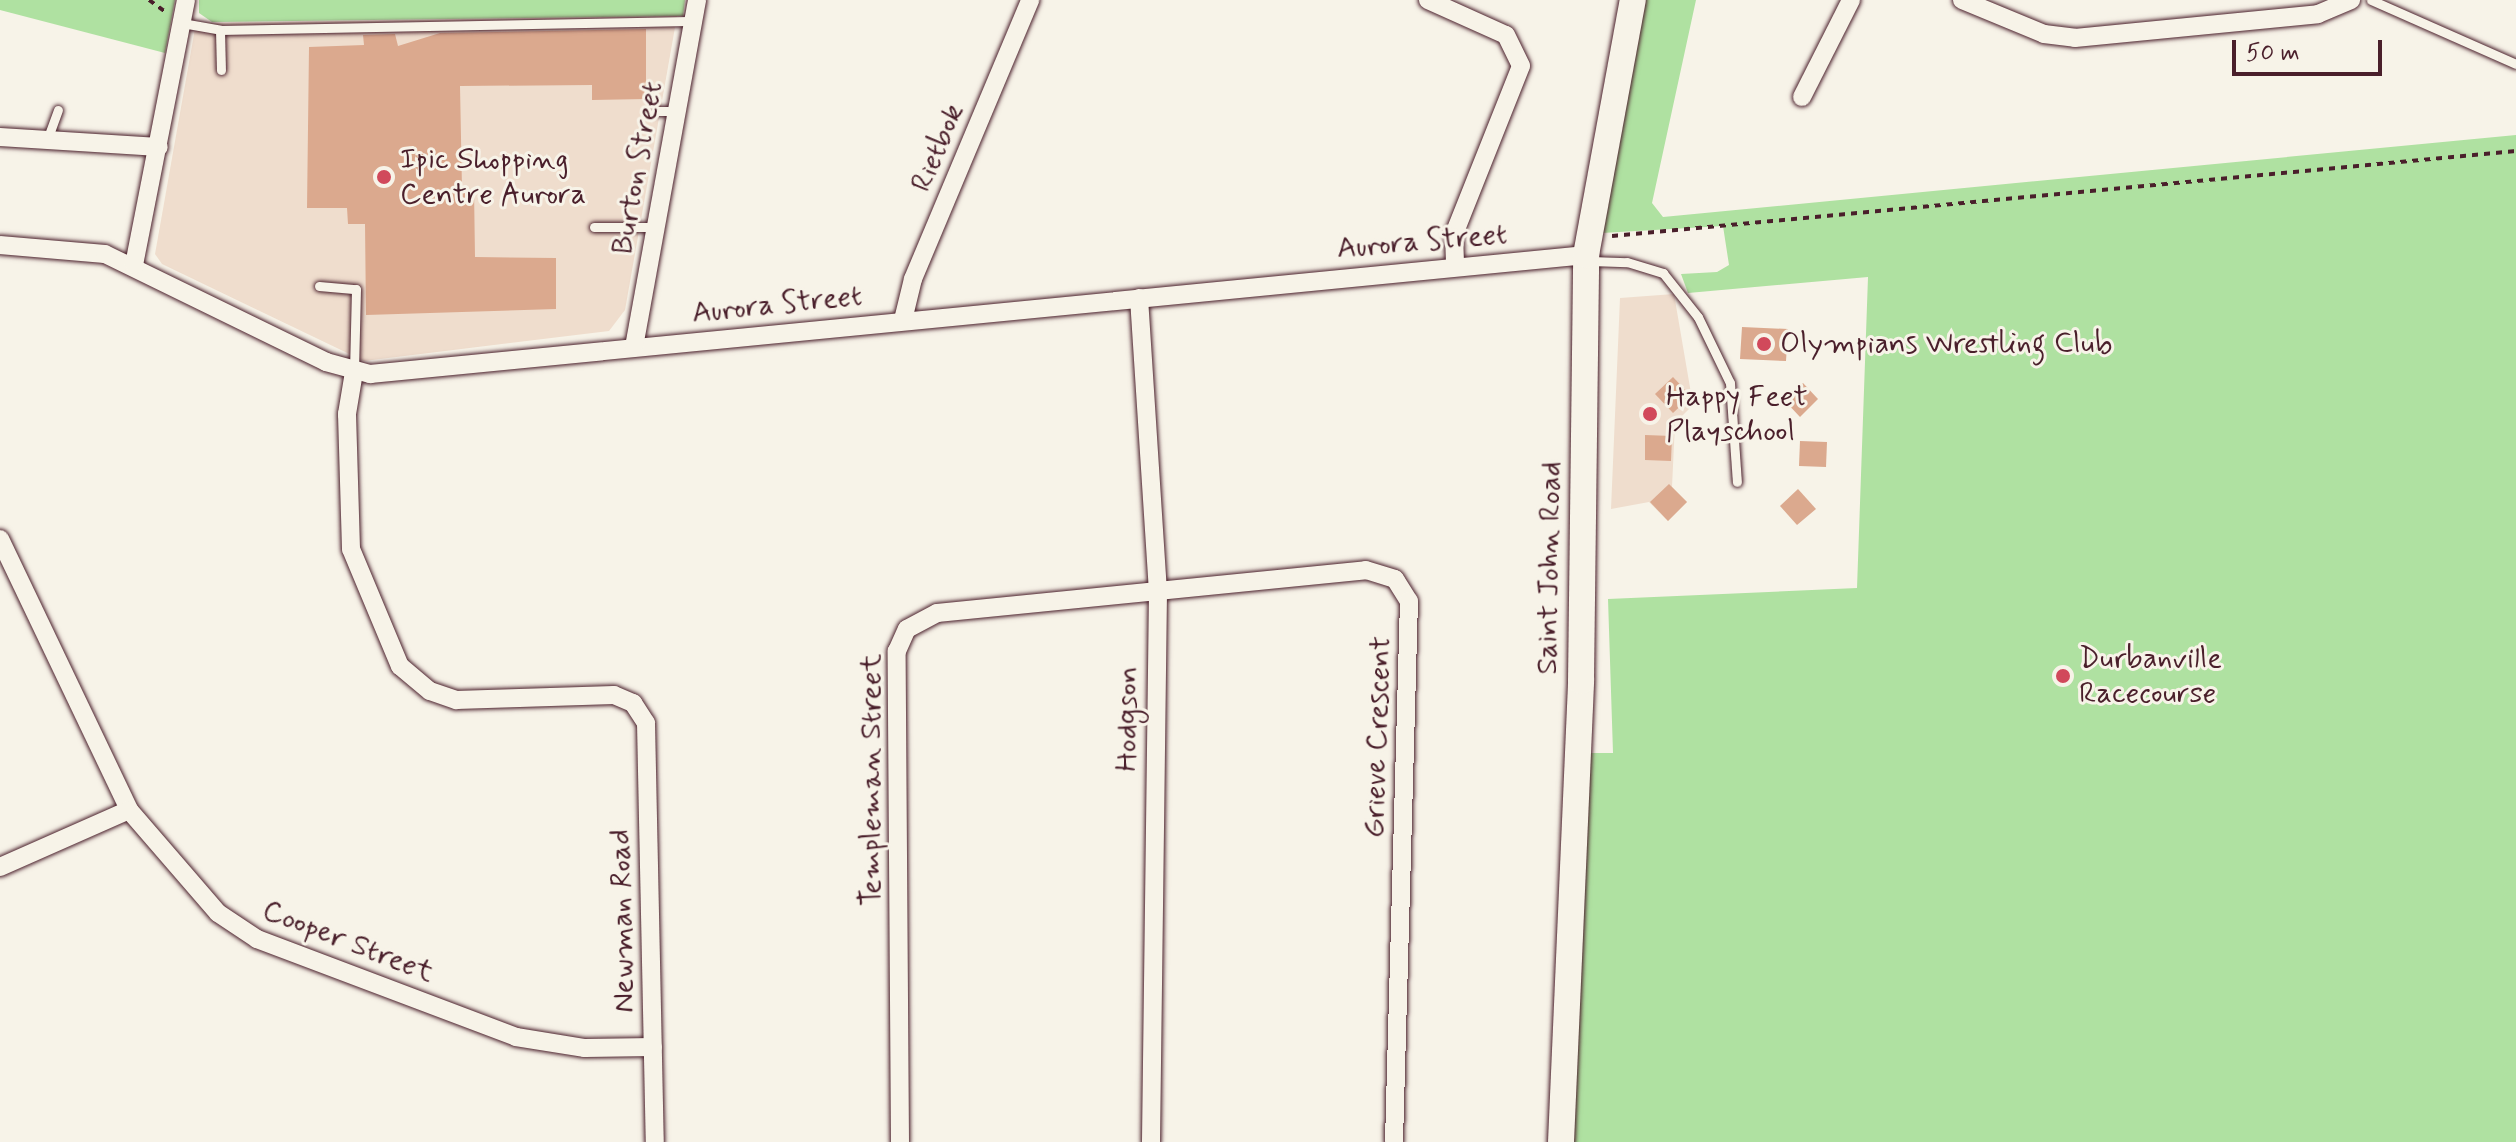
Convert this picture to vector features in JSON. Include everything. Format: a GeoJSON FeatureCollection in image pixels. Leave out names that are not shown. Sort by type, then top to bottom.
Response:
{"type":"FeatureCollection","features":[{"type":"Feature","properties":{"kind":"main road","name":"Saint John Road"},"geometry":{"type":"LineString","coordinates":[[1561,1142],[1581,681],[1588,251],[1633,0]]}},
{"type":"Feature","properties":{"kind":"street"},"geometry":{"type":"LineString","coordinates":[[134,265],[186,0]]}},
{"type":"Feature","properties":{"kind":"street","name":"Burton Street"},"geometry":{"type":"LineString","coordinates":[[634,347],[697,0]]}},
{"type":"Feature","properties":{"kind":"street","name":"Rietbok"},"geometry":{"type":"LineString","coordinates":[[903,320],[913,279],[1030,0]]}},
{"type":"Feature","properties":{"kind":"street"},"geometry":{"type":"LineString","coordinates":[[1428,0],[1506,35],[1521,66],[1454,234],[1455,267]]}},
{"type":"Feature","properties":{"kind":"street"},"geometry":{"type":"LineString","coordinates":[[1802,97],[1851,0]]}},
{"type":"Feature","properties":{"kind":"street"},"geometry":{"type":"LineString","coordinates":[[1962,0],[2044,34],[2075,38],[2318,14],[2351,0]]}},
{"type":"Feature","properties":{"kind":"street"},"geometry":{"type":"LineString","coordinates":[[0,137],[159,147]]}},
{"type":"Feature","properties":{"kind":"street"},"geometry":{"type":"LineString","coordinates":[[0,245],[84,250],[134,265],[354,372]]}},
{"type":"Feature","properties":{"kind":"street","name":"Aurora Street"},"geometry":{"type":"LineString","coordinates":[[354,372],[1139,298],[1588,251]]}},
{"type":"Feature","properties":{"kind":"street","name":"Hodgson"},"geometry":{"type":"LineString","coordinates":[[1139,298],[1158,592],[1151,1142]]}},
{"type":"Feature","properties":{"kind":"street","name":"Newman Road"},"geometry":{"type":"LineString","coordinates":[[354,372],[347,414],[351,549],[400,666],[430,691],[470,702],[604,695],[633,703],[648,731],[655,1142]]}},
{"type":"Feature","properties":{"kind":"street","name":"Cooper Street"},"geometry":{"type":"LineString","coordinates":[[0,539],[129,810],[201,898],[257,939],[516,1037],[585,1048],[653,1047]]}},
{"type":"Feature","properties":{"kind":"street","name":"Grieve Crescent"},"geometry":{"type":"LineString","coordinates":[[1158,592],[1377,570],[1406,593],[1394,1142]]}},
{"type":"Feature","properties":{"kind":"street","name":"Templeman Street"},"geometry":{"type":"LineString","coordinates":[[900,1142],[897,651],[902,635],[928,615],[1158,592]]}},
{"type":"Feature","properties":{"kind":"street"},"geometry":{"type":"LineString","coordinates":[[0,867],[129,810]]}},
{"type":"Feature","properties":{"kind":"lane"},"geometry":{"type":"LineString","coordinates":[[2371,0],[2516,64]]}},
{"type":"Feature","properties":{"kind":"lane"},"geometry":{"type":"LineString","coordinates":[[182,23],[220,30],[693,21]]}},
{"type":"Feature","properties":{"kind":"lane"},"geometry":{"type":"LineString","coordinates":[[220,30],[221,70]]}},
{"type":"Feature","properties":{"kind":"lane"},"geometry":{"type":"LineString","coordinates":[[47,140],[58,110]]}},
{"type":"Feature","properties":{"kind":"lane"},"geometry":{"type":"LineString","coordinates":[[657,111],[677,111]]}},
{"type":"Feature","properties":{"kind":"lane"},"geometry":{"type":"LineString","coordinates":[[594,227],[656,227]]}},
{"type":"Feature","properties":{"kind":"lane"},"geometry":{"type":"LineString","coordinates":[[1588,251],[1663,273],[1698,317],[1730,383],[1737,482]]}},
{"type":"Feature","properties":{"kind":"lane"},"geometry":{"type":"LineString","coordinates":[[319,286],[356,289],[354,372]]}},
{"type":"Feature","properties":{"kind":"path"},"geometry":{"type":"LineString","coordinates":[[1588,251],[2516,151]]}},
{"type":"Feature","properties":{"kind":"shaded area"},"geometry":{"type":"Polygon","coordinates":[[[677,16],[625,310],[609,331],[364,361],[162,264],[155,254],[196,23],[677,16]]]}},
{"type":"Feature","properties":{"kind":"shaded area","name":"Happy Feet Playschool"},"geometry":{"type":"Polygon","coordinates":[[[1674,294],[1693,405],[1675,423],[1672,487],[1687,502],[1668,521],[1649,502],[1611,509],[1620,298],[1674,294]]]}},
{"type":"Feature","properties":{"kind":"green space"},"geometry":{"type":"Polygon","coordinates":[[[0,0],[175,0],[165,53],[0,10],[0,0]]]}},
{"type":"Feature","properties":{"kind":"green space"},"geometry":{"type":"Polygon","coordinates":[[[199,0],[685,0],[683,16],[212,22],[199,13],[199,0]]]}},
{"type":"Feature","properties":{"kind":"green space","name":"Durbanville Racecourse"},"geometry":{"type":"Polygon","coordinates":[[[1646,0],[1696,0],[1652,203],[1663,217],[2516,135],[2516,1142],[1572,1142],[1589,753],[1613,753],[1608,599],[1857,588],[1868,277],[1688,293],[1681,274],[1717,272],[1729,265],[1723,226],[1602,233],[1646,0]]]}},
{"type":"Feature","properties":{"kind":"building","name":"Ipic Shopping Centre Aurora"},"geometry":{"type":"Polygon","coordinates":[[[646,29],[646,99],[592,100],[592,85],[460,86],[462,189],[474,189],[475,257],[556,258],[556,309],[366,315],[365,224],[348,224],[347,208],[307,208],[309,47],[364,45],[363,35],[395,34],[398,46],[440,33],[646,29]]]}},
{"type":"Feature","properties":{"kind":"building","name":"Olympians Wrestling Club"},"geometry":{"type":"Polygon","coordinates":[[[1742,327],[1788,329],[1786,361],[1740,359],[1742,327]]]}},
{"type":"Feature","properties":{"kind":"building"},"geometry":{"type":"Polygon","coordinates":[[[1673,377],[1691,396],[1673,413],[1655,394],[1673,377]]]}},
{"type":"Feature","properties":{"kind":"building"},"geometry":{"type":"Polygon","coordinates":[[[1803,383],[1818,399],[1800,417],[1784,400],[1803,383]]]}},
{"type":"Feature","properties":{"kind":"building"},"geometry":{"type":"Polygon","coordinates":[[[1645,435],[1672,436],[1671,461],[1645,460],[1645,435]]]}},
{"type":"Feature","properties":{"kind":"building"},"geometry":{"type":"Polygon","coordinates":[[[1800,441],[1827,442],[1826,467],[1799,466],[1800,441]]]}},
{"type":"Feature","properties":{"kind":"building"},"geometry":{"type":"Polygon","coordinates":[[[1669,484],[1687,502],[1668,521],[1650,502],[1669,484]]]}},
{"type":"Feature","properties":{"kind":"building"},"geometry":{"type":"Polygon","coordinates":[[[1798,489],[1816,509],[1797,525],[1780,506],[1798,489]]]}},
{"type":"Feature","properties":{"kind":"place","name":"Ipic Shopping Centre Aurora"},"geometry":{"type":"Point","coordinates":[384,177]}},
{"type":"Feature","properties":{"kind":"place","name":"Olympians Wrestling Club"},"geometry":{"type":"Point","coordinates":[1764,344]}},
{"type":"Feature","properties":{"kind":"place","name":"Happy Feet Playschool"},"geometry":{"type":"Point","coordinates":[1650,414]}},
{"type":"Feature","properties":{"kind":"place","name":"Durbanville Racecourse"},"geometry":{"type":"Point","coordinates":[2063,676]}}]}
